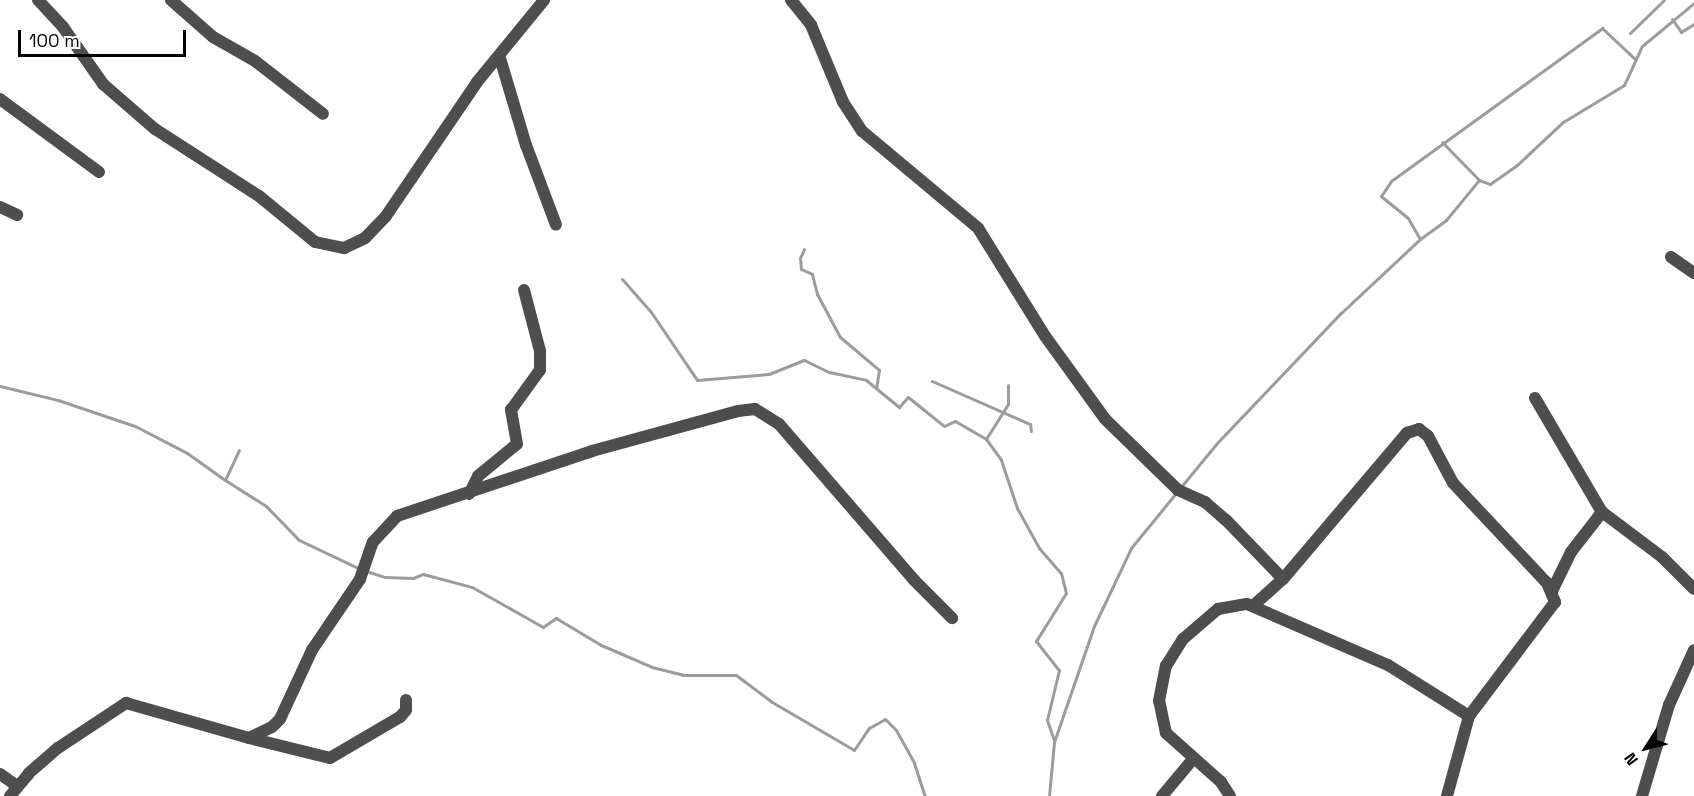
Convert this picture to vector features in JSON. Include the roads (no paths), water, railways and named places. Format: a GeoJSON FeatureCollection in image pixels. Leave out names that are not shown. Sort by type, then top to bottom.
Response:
{"type":"FeatureCollection","features":[{"type":"Feature","properties":{"kind":"street"},"geometry":{"type":"LineString","coordinates":[[38,0],[63,27],[103,84],[155,129],[259,196],[311,239],[328,247],[351,247],[372,232],[477,82],[500,58],[544,0]]}},
{"type":"Feature","properties":{"kind":"street"},"geometry":{"type":"LineString","coordinates":[[171,0],[213,37],[255,61],[322,114]]}},
{"type":"Feature","properties":{"kind":"street"},"geometry":{"type":"LineString","coordinates":[[791,0],[811,25],[843,102],[862,131],[978,228],[1045,336],[1105,419],[1178,490],[1205,502],[1226,520],[1283,579]]}},
{"type":"Feature","properties":{"kind":"street"},"geometry":{"type":"LineString","coordinates":[[500,58],[526,145],[556,225]]}},
{"type":"Feature","properties":{"kind":"street"},"geometry":{"type":"LineString","coordinates":[[0,99],[99,172]]}},
{"type":"Feature","properties":{"kind":"street"},"geometry":{"type":"LineString","coordinates":[[0,207],[17,215]]}},
{"type":"Feature","properties":{"kind":"street"},"geometry":{"type":"LineString","coordinates":[[1671,257],[1694,273]]}},
{"type":"Feature","properties":{"kind":"street"},"geometry":{"type":"LineString","coordinates":[[469,494],[478,476],[517,444],[511,410],[540,370],[540,351],[524,290]]}},
{"type":"Feature","properties":{"kind":"street"},"geometry":{"type":"LineString","coordinates":[[1535,398],[1602,512],[1662,557],[1694,589]]}},
{"type":"Feature","properties":{"kind":"street"},"geometry":{"type":"LineString","coordinates":[[249,738],[280,720],[312,650],[360,579],[373,542],[387,524],[398,516],[592,451],[755,410],[778,424],[914,580],[952,618]]}},
{"type":"Feature","properties":{"kind":"street"},"geometry":{"type":"LineString","coordinates":[[1254,605],[1283,579],[1407,433],[1415,428],[1428,436],[1441,467],[1462,495],[1524,556],[1552,591],[1555,602],[1469,716],[1449,791],[1461,796]]}},
{"type":"Feature","properties":{"kind":"street"},"geometry":{"type":"LineString","coordinates":[[1552,591],[1571,552],[1602,512]]}},
{"type":"Feature","properties":{"kind":"street"},"geometry":{"type":"LineString","coordinates":[[1230,796],[1221,782],[1193,759],[1163,727],[1159,701],[1166,666],[1183,639],[1206,617],[1227,606],[1254,605],[1409,675],[1469,716]]}},
{"type":"Feature","properties":{"kind":"street"},"geometry":{"type":"LineString","coordinates":[[1642,796],[1669,705],[1694,650]]}},
{"type":"Feature","properties":{"kind":"street"},"geometry":{"type":"LineString","coordinates":[[0,774],[12,794],[58,748],[126,703],[330,758],[400,717],[406,710],[406,700]]}},
{"type":"Feature","properties":{"kind":"street"},"geometry":{"type":"LineString","coordinates":[[1162,796],[1193,759]]}},
{"type":"Feature","properties":{"kind":"waterway"},"geometry":{"type":"LineString","coordinates":[[1630,33],[1664,0]]}},
{"type":"Feature","properties":{"kind":"waterway"},"geometry":{"type":"LineString","coordinates":[[1479,180],[1490,184],[1517,165],[1563,122],[1624,85],[1642,46],[1694,3]]}},
{"type":"Feature","properties":{"kind":"waterway"},"geometry":{"type":"LineString","coordinates":[[1672,19],[1681,32],[1694,24]]}},
{"type":"Feature","properties":{"kind":"waterway"},"geometry":{"type":"LineString","coordinates":[[1180,488],[1217,443],[1341,313],[1420,239],[1408,218],[1381,196],[1391,181],[1602,28],[1635,59]]}},
{"type":"Feature","properties":{"kind":"waterway"},"geometry":{"type":"LineString","coordinates":[[1420,239],[1446,220],[1479,180],[1442,142]]}},
{"type":"Feature","properties":{"kind":"waterway"},"geometry":{"type":"LineString","coordinates":[[804,249],[800,258],[801,269],[812,274],[817,294],[840,337],[879,370],[876,388]]}},
{"type":"Feature","properties":{"kind":"waterway"},"geometry":{"type":"LineString","coordinates":[[622,279],[651,312],[697,380],[769,374],[804,360],[829,372],[866,380],[899,407],[908,397],[944,426],[955,421],[986,439],[1001,460],[1017,508],[1039,548],[1061,573],[1066,593],[1036,641],[1059,670],[1047,720],[1054,740]]}},
{"type":"Feature","properties":{"kind":"waterway"},"geometry":{"type":"LineString","coordinates":[[932,381],[1030,424],[1031,431]]}},
{"type":"Feature","properties":{"kind":"waterway"},"geometry":{"type":"LineString","coordinates":[[986,439],[1008,404],[1008,385]]}},
{"type":"Feature","properties":{"kind":"waterway"},"geometry":{"type":"LineString","coordinates":[[0,386],[58,400],[135,426],[187,453],[225,480]]}},
{"type":"Feature","properties":{"kind":"waterway"},"geometry":{"type":"LineString","coordinates":[[239,450],[225,480],[266,506],[299,540],[360,569]]}},
{"type":"Feature","properties":{"kind":"waterway"},"geometry":{"type":"LineString","coordinates":[[1049,796],[1054,742],[1094,626],[1131,548],[1176,493]]}},
{"type":"Feature","properties":{"kind":"waterway"},"geometry":{"type":"LineString","coordinates":[[366,571],[385,577],[413,578],[423,574],[472,587],[543,627],[556,618],[601,645],[652,667],[683,675],[736,675],[772,702],[854,750],[869,728],[885,719],[896,730],[914,763],[925,796]]}}]}
